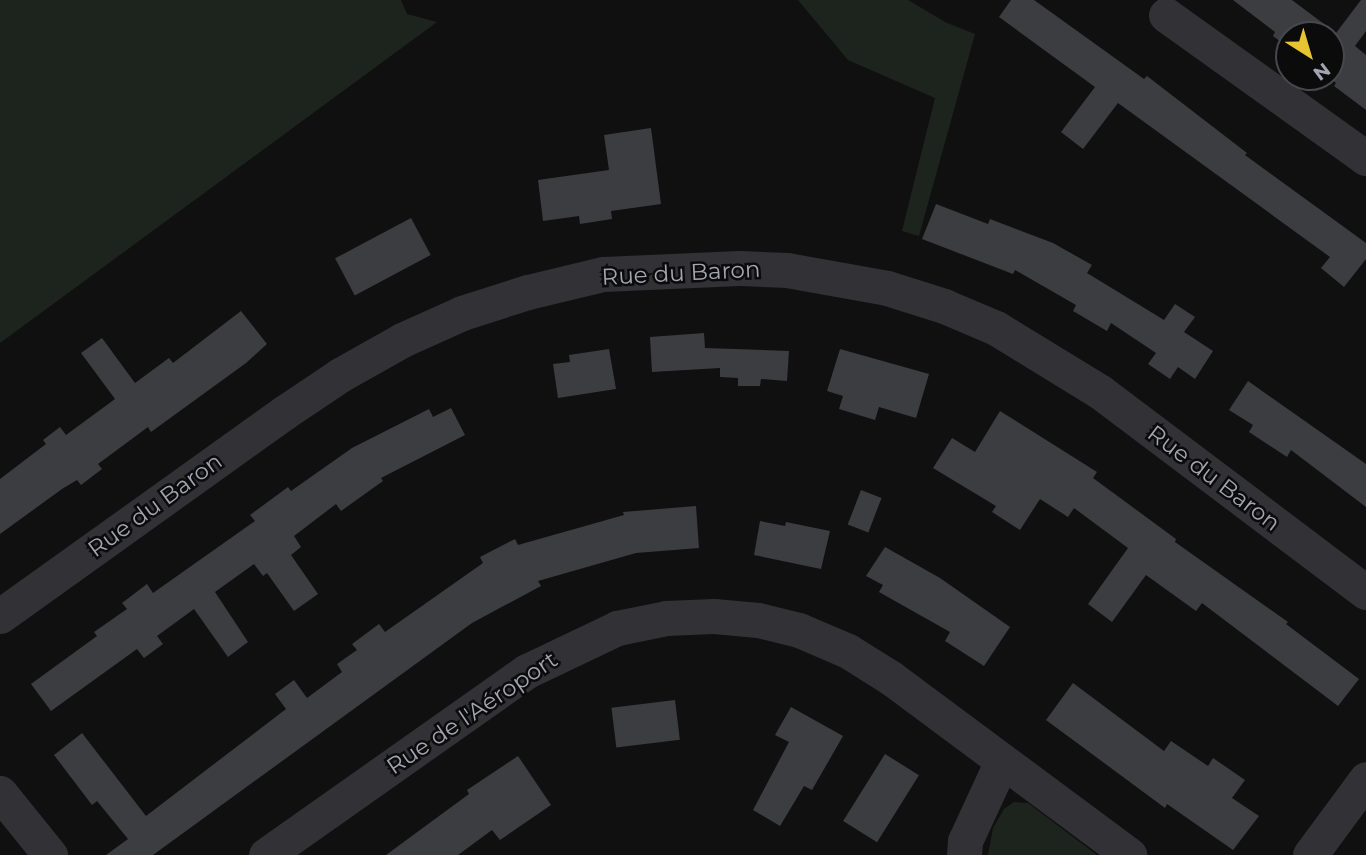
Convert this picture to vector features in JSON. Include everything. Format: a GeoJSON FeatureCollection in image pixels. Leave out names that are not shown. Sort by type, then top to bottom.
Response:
{"type":"FeatureCollection","features":[{"type":"Feature","properties":{"kind":"street"},"geometry":{"type":"LineString","coordinates":[[1156,5],[1366,158]]}},
{"type":"Feature","properties":{"kind":"street","name":"Rue du Baron"},"geometry":{"type":"LineString","coordinates":[[0,616],[285,412],[340,375],[402,340],[462,313],[528,292],[603,274],[738,268],[787,270],[887,288],[944,306],[996,328],[1099,391],[1366,592]]}},
{"type":"Feature","properties":{"kind":"street","name":"Rue de l'Aéroport"},"geometry":{"type":"LineString","coordinates":[[266,855],[527,671],[617,628],[666,618],[714,616],[758,620],[811,635],[848,651],[891,678],[1129,855]]}},
{"type":"Feature","properties":{"kind":"street"},"geometry":{"type":"LineString","coordinates":[[964,855],[965,842],[1002,761]]}},
{"type":"Feature","properties":{"kind":"street"},"geometry":{"type":"LineString","coordinates":[[1310,855],[1366,779]]}},
{"type":"Feature","properties":{"kind":"street"},"geometry":{"type":"LineString","coordinates":[[0,793],[50,855]]}},
{"type":"Feature","properties":{"kind":"shaded area"},"geometry":{"type":"Polygon","coordinates":[[[0,0],[401,0],[407,14],[437,22],[0,343],[0,0]]]}},
{"type":"Feature","properties":{"kind":"shaded area"},"geometry":{"type":"Polygon","coordinates":[[[798,0],[908,0],[945,22],[975,34],[919,236],[902,231],[935,98],[848,60],[798,0]]]}},
{"type":"Feature","properties":{"kind":"shaded area"},"geometry":{"type":"Polygon","coordinates":[[[1014,802],[1028,803],[1097,855],[988,855],[993,828],[1004,809],[1014,802]]]}},
{"type":"Feature","properties":{"kind":"building"},"geometry":{"type":"Polygon","coordinates":[[[1011,0],[1034,0],[1144,79],[1147,76],[1247,153],[1245,155],[1366,243],[1366,259],[1344,287],[1321,268],[1330,257],[1118,103],[1083,149],[1061,132],[1095,87],[999,17],[1011,0]]]}},
{"type":"Feature","properties":{"kind":"building"},"geometry":{"type":"Polygon","coordinates":[[[1233,0],[1292,0],[1320,21],[1275,21],[1275,32],[1233,0]]]}},
{"type":"Feature","properties":{"kind":"building"},"geometry":{"type":"Polygon","coordinates":[[[1361,0],[1366,0],[1366,31],[1355,46],[1366,55],[1366,110],[1341,91],[1345,91],[1345,21],[1361,0]]]}},
{"type":"Feature","properties":{"kind":"building"},"geometry":{"type":"Polygon","coordinates":[[[651,128],[661,204],[611,211],[612,219],[580,224],[579,216],[543,221],[538,180],[609,170],[604,135],[651,128]]]}},
{"type":"Feature","properties":{"kind":"building"},"geometry":{"type":"Polygon","coordinates":[[[936,204],[988,224],[990,219],[1053,243],[1092,265],[1087,273],[1164,320],[1175,304],[1195,317],[1184,332],[1213,351],[1195,379],[1178,367],[1170,379],[1148,364],[1156,353],[1111,323],[1107,331],[1073,311],[1076,305],[1015,270],[1013,274],[922,239],[936,204]]]}},
{"type":"Feature","properties":{"kind":"building"},"geometry":{"type":"Polygon","coordinates":[[[411,218],[431,255],[355,295],[335,258],[411,218]]]}},
{"type":"Feature","properties":{"kind":"building"},"geometry":{"type":"Polygon","coordinates":[[[241,311],[267,344],[246,363],[151,432],[148,427],[98,464],[102,469],[81,485],[77,480],[62,489],[0,534],[0,479],[46,444],[43,440],[60,427],[66,435],[115,399],[81,353],[102,338],[135,383],[169,358],[173,363],[241,311]]]}},
{"type":"Feature","properties":{"kind":"building"},"geometry":{"type":"Polygon","coordinates":[[[704,333],[705,348],[789,351],[787,381],[761,379],[760,386],[738,386],[738,378],[720,377],[720,368],[652,372],[650,337],[704,333]]]}},
{"type":"Feature","properties":{"kind":"building"},"geometry":{"type":"Polygon","coordinates":[[[609,349],[616,389],[558,398],[553,364],[570,362],[569,355],[609,349]]]}},
{"type":"Feature","properties":{"kind":"building"},"geometry":{"type":"Polygon","coordinates":[[[840,349],[929,374],[916,418],[879,407],[875,420],[839,409],[843,396],[827,391],[840,349]]]}},
{"type":"Feature","properties":{"kind":"building"},"geometry":{"type":"Polygon","coordinates":[[[1248,381],[1366,464],[1366,507],[1291,450],[1287,457],[1249,432],[1253,425],[1229,410],[1248,381]]]}},
{"type":"Feature","properties":{"kind":"building"},"geometry":{"type":"Polygon","coordinates":[[[451,408],[465,435],[381,478],[383,481],[341,511],[336,504],[294,536],[301,547],[291,555],[318,594],[294,611],[267,573],[263,576],[254,564],[215,592],[248,642],[228,657],[194,609],[157,636],[163,644],[144,658],[137,649],[51,711],[31,684],[97,636],[94,632],[127,609],[122,603],[147,584],[153,593],[255,521],[250,515],[288,487],[291,491],[352,448],[429,409],[433,417],[451,408]]]}},
{"type":"Feature","properties":{"kind":"building"},"geometry":{"type":"Polygon","coordinates":[[[1000,411],[1097,472],[1093,478],[1176,539],[1175,542],[1288,622],[1286,624],[1359,679],[1338,706],[1202,603],[1196,611],[1146,575],[1112,622],[1088,604],[1128,548],[1074,508],[1068,517],[1040,499],[1020,530],[992,512],[996,506],[933,468],[952,438],[975,452],[1000,411]]]}},
{"type":"Feature","properties":{"kind":"building"},"geometry":{"type":"Polygon","coordinates":[[[861,490],[882,498],[868,532],[848,525],[861,490]]]}},
{"type":"Feature","properties":{"kind":"building"},"geometry":{"type":"Polygon","coordinates":[[[696,506],[699,548],[636,553],[538,581],[541,586],[472,623],[153,855],[106,855],[128,839],[97,801],[92,805],[54,755],[82,733],[146,816],[286,709],[275,694],[294,680],[307,698],[342,672],[337,664],[357,650],[352,644],[379,624],[385,632],[483,563],[480,557],[515,539],[518,545],[624,515],[623,512],[696,506]]]}},
{"type":"Feature","properties":{"kind":"building"},"geometry":{"type":"Polygon","coordinates":[[[760,521],[785,526],[786,522],[830,531],[821,569],[754,555],[760,521]]]}},
{"type":"Feature","properties":{"kind":"building"},"geometry":{"type":"Polygon","coordinates":[[[885,547],[940,578],[1010,627],[984,666],[945,641],[950,632],[879,592],[883,585],[866,576],[885,547]]]}},
{"type":"Feature","properties":{"kind":"building"},"geometry":{"type":"Polygon","coordinates":[[[1073,683],[1164,751],[1171,741],[1208,766],[1213,758],[1245,780],[1232,798],[1259,816],[1233,850],[1167,804],[1165,808],[1046,720],[1073,683]]]}},
{"type":"Feature","properties":{"kind":"building"},"geometry":{"type":"Polygon","coordinates":[[[675,700],[680,740],[616,748],[611,708],[675,700]]]}},
{"type":"Feature","properties":{"kind":"building"},"geometry":{"type":"Polygon","coordinates":[[[791,707],[843,736],[812,790],[804,786],[780,826],[753,810],[789,742],[775,735],[791,707]]]}},
{"type":"Feature","properties":{"kind":"building"},"geometry":{"type":"Polygon","coordinates":[[[885,754],[919,775],[877,842],[843,821],[885,754]]]}},
{"type":"Feature","properties":{"kind":"building"},"geometry":{"type":"Polygon","coordinates":[[[518,756],[551,805],[500,840],[492,830],[458,855],[386,855],[469,794],[467,790],[518,756]]]}}]}
